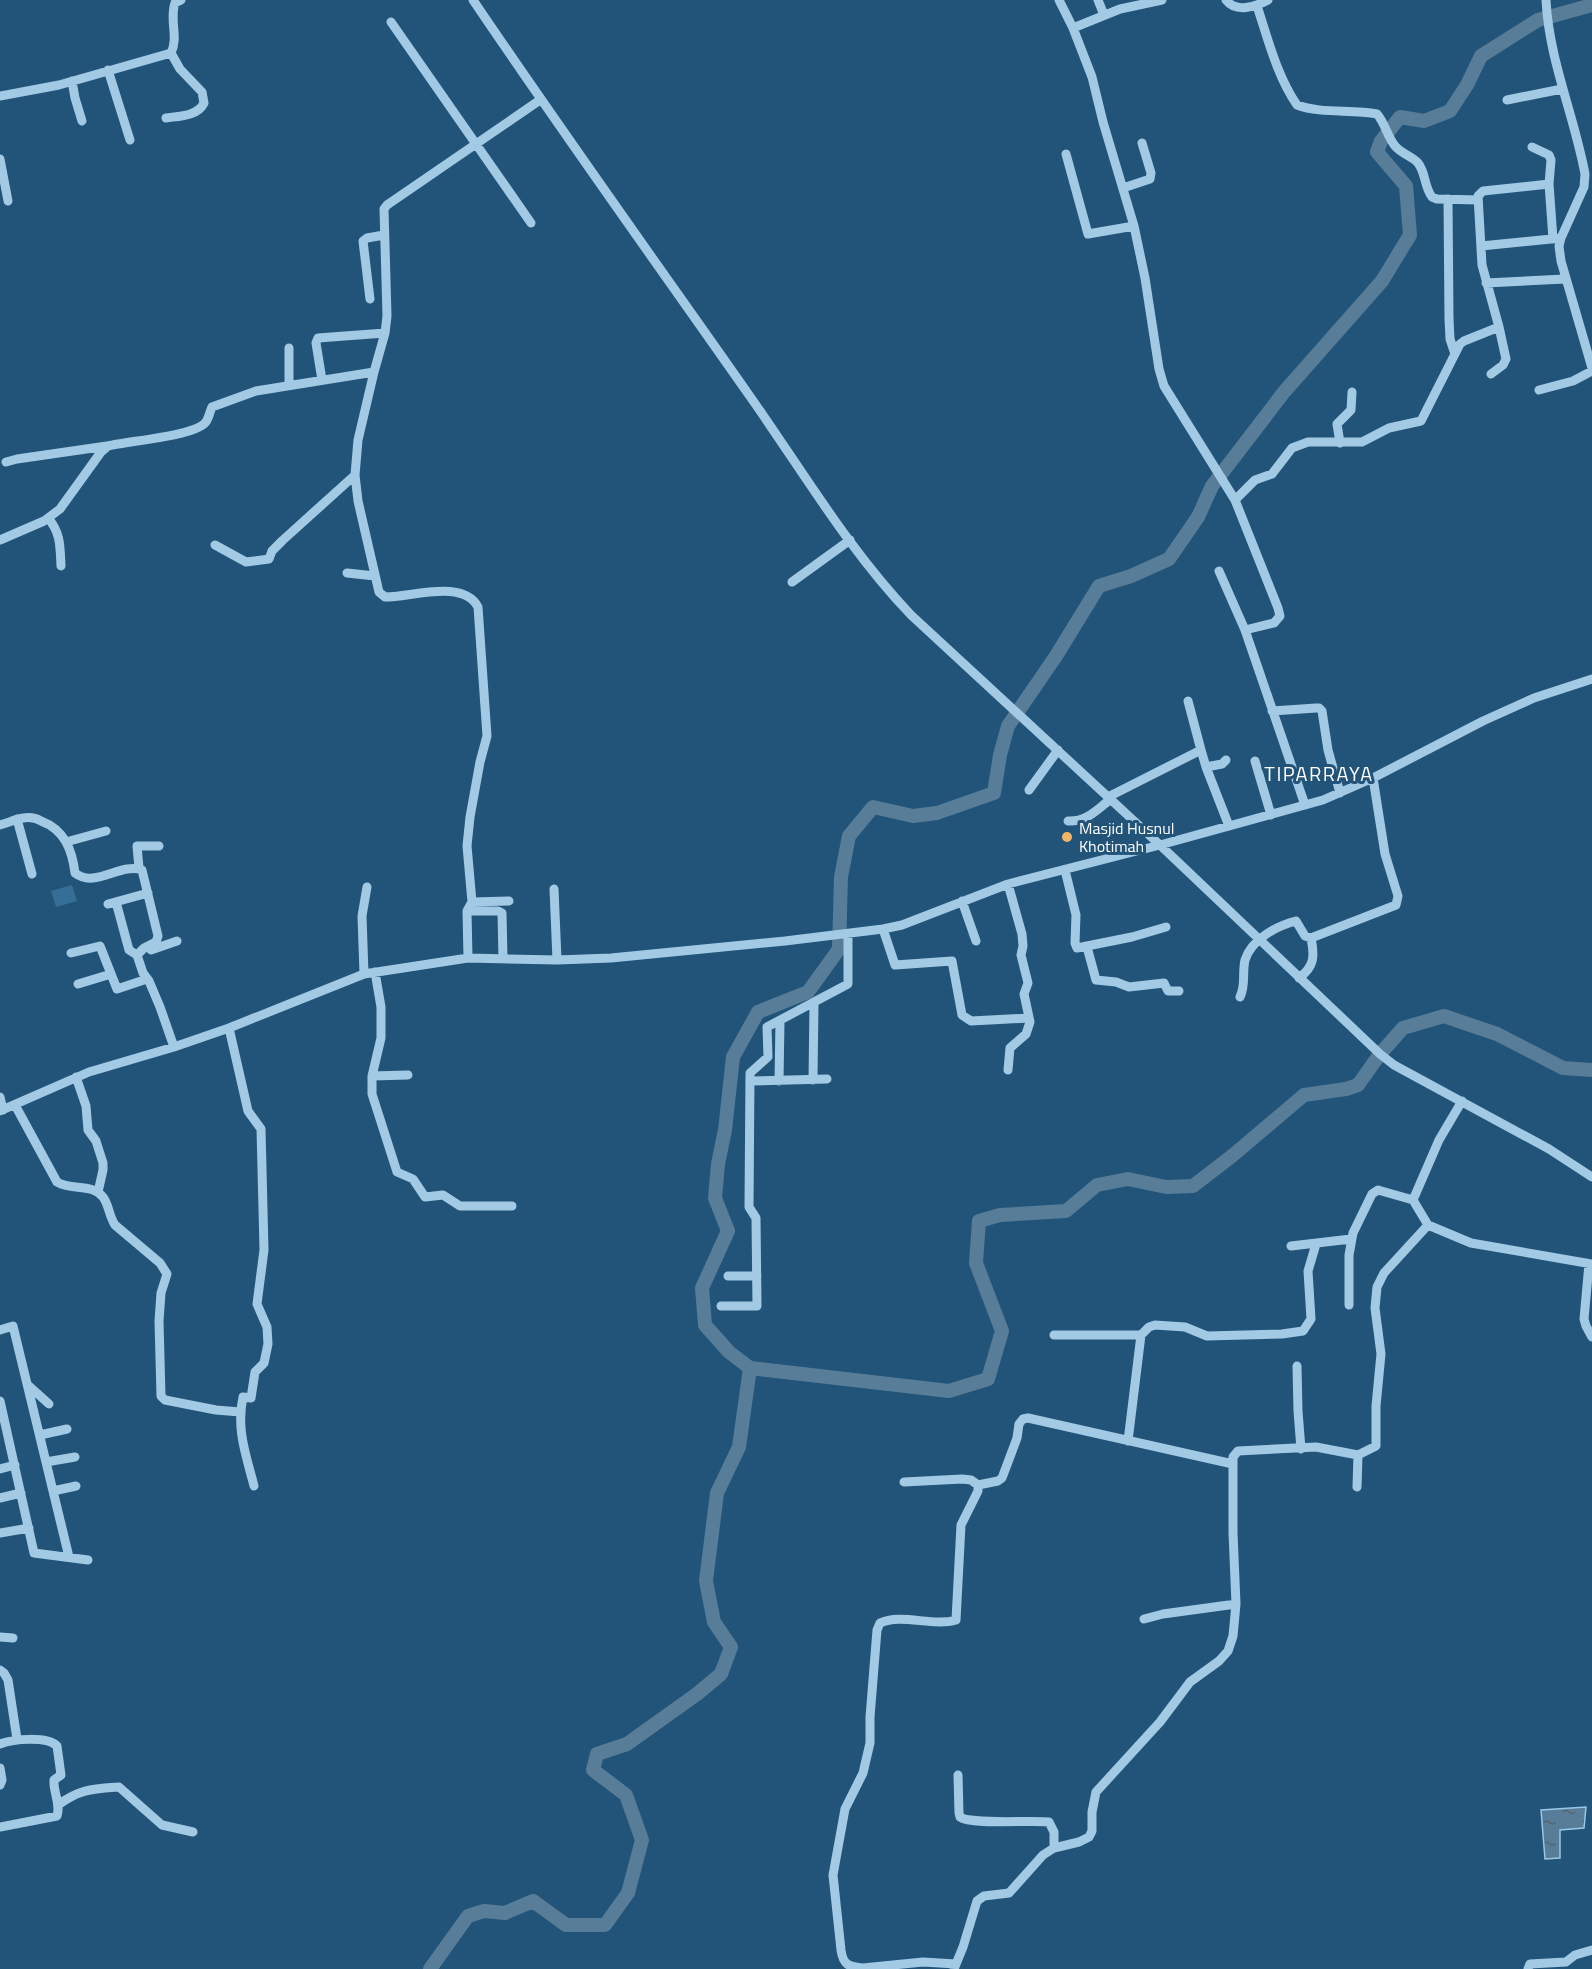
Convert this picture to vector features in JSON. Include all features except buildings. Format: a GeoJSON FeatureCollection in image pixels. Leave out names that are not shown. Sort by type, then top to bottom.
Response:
{"type":"FeatureCollection","features":[{"type":"Feature","properties":{"kind":"street"},"geometry":{"type":"LineString","coordinates":[[166,118],[195,112],[201,109],[204,103],[202,92],[180,69],[171,53],[175,40],[172,11],[175,3],[181,0]]}},
{"type":"Feature","properties":{"kind":"street"},"geometry":{"type":"LineString","coordinates":[[473,0],[850,540],[881,582],[911,615],[1110,798],[1365,1041],[1394,1065],[1549,1149],[1592,1177]]}},
{"type":"Feature","properties":{"kind":"street"},"geometry":{"type":"LineString","coordinates":[[1059,0],[1073,28],[1096,89],[1103,122],[1134,226],[1161,379],[1235,500],[1280,612],[1280,616],[1274,623],[1245,630]]}},
{"type":"Feature","properties":{"kind":"street"},"geometry":{"type":"LineString","coordinates":[[1098,0],[1104,15]]}},
{"type":"Feature","properties":{"kind":"street"},"geometry":{"type":"LineString","coordinates":[[1073,28],[1120,9],[1162,0]]}},
{"type":"Feature","properties":{"kind":"street"},"geometry":{"type":"LineString","coordinates":[[1226,0],[1237,8],[1257,6],[1268,0]]}},
{"type":"Feature","properties":{"kind":"street"},"geometry":{"type":"LineString","coordinates":[[1546,2],[1562,89],[1585,174],[1584,187],[1557,238]]}},
{"type":"Feature","properties":{"kind":"street"},"geometry":{"type":"LineString","coordinates":[[1257,6],[1277,65],[1297,105],[1377,114],[1387,135],[1402,153],[1416,160],[1432,197],[1478,200]]}},
{"type":"Feature","properties":{"kind":"street"},"geometry":{"type":"LineString","coordinates":[[392,22],[478,143],[531,223]]}},
{"type":"Feature","properties":{"kind":"street"},"geometry":{"type":"LineString","coordinates":[[0,96],[72,81],[171,53]]}},
{"type":"Feature","properties":{"kind":"street"},"geometry":{"type":"LineString","coordinates":[[108,70],[130,140]]}},
{"type":"Feature","properties":{"kind":"street"},"geometry":{"type":"LineString","coordinates":[[72,81],[82,120]]}},
{"type":"Feature","properties":{"kind":"street"},"geometry":{"type":"LineString","coordinates":[[1507,100],[1562,89]]}},
{"type":"Feature","properties":{"kind":"street"},"geometry":{"type":"LineString","coordinates":[[468,958],[470,907],[467,846],[480,762],[487,736],[478,607],[468,595],[452,592],[385,597],[379,592],[358,501],[355,475],[358,440],[385,333],[387,316],[384,209],[540,99]]}},
{"type":"Feature","properties":{"kind":"street"},"geometry":{"type":"LineString","coordinates":[[1123,188],[1150,179],[1151,173],[1142,143]]}},
{"type":"Feature","properties":{"kind":"street"},"geometry":{"type":"LineString","coordinates":[[1532,147],[1549,155],[1551,160],[1549,183],[1560,261],[1592,369],[1574,381],[1539,390]]}},
{"type":"Feature","properties":{"kind":"street"},"geometry":{"type":"LineString","coordinates":[[1066,154],[1088,234],[1134,226]]}},
{"type":"Feature","properties":{"kind":"street"},"geometry":{"type":"LineString","coordinates":[[0,159],[8,201]]}},
{"type":"Feature","properties":{"kind":"street"},"geometry":{"type":"LineString","coordinates":[[1491,374],[1503,365],[1506,359],[1486,283],[1481,246],[1478,200],[1480,193],[1549,183]]}},
{"type":"Feature","properties":{"kind":"street"},"geometry":{"type":"LineString","coordinates":[[1448,199],[1449,319],[1450,339],[1455,354]]}},
{"type":"Feature","properties":{"kind":"street"},"geometry":{"type":"LineString","coordinates":[[370,299],[363,241],[366,238],[384,235]]}},
{"type":"Feature","properties":{"kind":"street"},"geometry":{"type":"LineString","coordinates":[[1481,246],[1557,238]]}},
{"type":"Feature","properties":{"kind":"street"},"geometry":{"type":"LineString","coordinates":[[1486,283],[1565,279]]}},
{"type":"Feature","properties":{"kind":"street"},"geometry":{"type":"LineString","coordinates":[[1235,500],[1255,480],[1272,474],[1288,452],[1296,446],[1308,442],[1367,441],[1385,430],[1421,421],[1464,341],[1499,327]]}},
{"type":"Feature","properties":{"kind":"street"},"geometry":{"type":"LineString","coordinates":[[322,380],[316,343],[318,338],[385,333]]}},
{"type":"Feature","properties":{"kind":"street"},"geometry":{"type":"LineString","coordinates":[[289,348],[289,385]]}},
{"type":"Feature","properties":{"kind":"street"},"geometry":{"type":"LineString","coordinates":[[6,462],[188,431],[205,424],[213,406],[256,391],[374,372]]}},
{"type":"Feature","properties":{"kind":"street"},"geometry":{"type":"LineString","coordinates":[[1340,443],[1337,424],[1351,410],[1352,392]]}},
{"type":"Feature","properties":{"kind":"street"},"geometry":{"type":"LineString","coordinates":[[0,540],[23,531],[60,509],[101,452],[108,446]]}},
{"type":"Feature","properties":{"kind":"street"},"geometry":{"type":"LineString","coordinates":[[214,545],[246,562],[269,559],[282,540],[355,475]]}},
{"type":"Feature","properties":{"kind":"street"},"geometry":{"type":"LineString","coordinates":[[48,518],[55,526],[59,536],[61,566]]}},
{"type":"Feature","properties":{"kind":"street"},"geometry":{"type":"LineString","coordinates":[[792,582],[850,540]]}},
{"type":"Feature","properties":{"kind":"street"},"geometry":{"type":"LineString","coordinates":[[1219,571],[1245,630],[1305,805]]}},
{"type":"Feature","properties":{"kind":"street"},"geometry":{"type":"LineString","coordinates":[[347,573],[375,576]]}},
{"type":"Feature","properties":{"kind":"street"},"geometry":{"type":"LineString","coordinates":[[0,1097],[2,1111],[89,1072],[229,1028],[363,974],[468,958],[557,960],[611,958],[846,934],[902,925],[1008,884],[1271,815],[1340,794],[1483,721],[1523,703],[1592,679]]}},
{"type":"Feature","properties":{"kind":"street"},"geometry":{"type":"LineString","coordinates":[[1188,701],[1206,767],[1229,826]]}},
{"type":"Feature","properties":{"kind":"street"},"geometry":{"type":"LineString","coordinates":[[1272,711],[1316,708],[1322,711],[1328,750],[1340,794]]}},
{"type":"Feature","properties":{"kind":"street"},"geometry":{"type":"LineString","coordinates":[[1029,790],[1058,750]]}},
{"type":"Feature","properties":{"kind":"street"},"geometry":{"type":"LineString","coordinates":[[1068,821],[1078,822],[1085,819],[1110,798],[1202,750]]}},
{"type":"Feature","properties":{"kind":"street"},"geometry":{"type":"LineString","coordinates":[[1206,767],[1222,764],[1226,760]]}},
{"type":"Feature","properties":{"kind":"street"},"geometry":{"type":"LineString","coordinates":[[1255,761],[1271,815]]}},
{"type":"Feature","properties":{"kind":"street"},"geometry":{"type":"LineString","coordinates":[[1240,997],[1244,985],[1246,960],[1258,939],[1296,921],[1305,936],[1311,938],[1393,907],[1399,901],[1385,854],[1373,778]]}},
{"type":"Feature","properties":{"kind":"street"},"geometry":{"type":"LineString","coordinates":[[0,825],[28,818],[45,822],[55,828],[66,842],[73,858],[75,873],[81,878],[95,878],[139,868]]}},
{"type":"Feature","properties":{"kind":"street"},"geometry":{"type":"LineString","coordinates":[[17,819],[32,874]]}},
{"type":"Feature","properties":{"kind":"street"},"geometry":{"type":"LineString","coordinates":[[66,842],[106,831]]}},
{"type":"Feature","properties":{"kind":"street"},"geometry":{"type":"LineString","coordinates":[[137,955],[144,948],[156,942],[158,936],[144,873],[139,868],[136,847],[159,846]]}},
{"type":"Feature","properties":{"kind":"street"},"geometry":{"type":"LineString","coordinates":[[1065,870],[1076,915],[1076,947],[1132,937],[1166,927]]}},
{"type":"Feature","properties":{"kind":"street"},"geometry":{"type":"LineString","coordinates":[[1008,884],[1022,934],[1021,955],[1028,983],[1024,994],[1029,1018],[1029,1029],[1026,1034],[1010,1048],[1008,1070]]}},
{"type":"Feature","properties":{"kind":"street"},"geometry":{"type":"LineString","coordinates":[[363,974],[362,916],[367,887]]}},
{"type":"Feature","properties":{"kind":"street"},"geometry":{"type":"LineString","coordinates":[[554,889],[557,960]]}},
{"type":"Feature","properties":{"kind":"street"},"geometry":{"type":"LineString","coordinates":[[148,893],[112,903],[129,950],[137,955],[160,1007],[174,1047]]}},
{"type":"Feature","properties":{"kind":"street"},"geometry":{"type":"LineString","coordinates":[[470,907],[508,901]]}},
{"type":"Feature","properties":{"kind":"street"},"geometry":{"type":"LineString","coordinates":[[962,901],[976,941]]}},
{"type":"Feature","properties":{"kind":"street"},"geometry":{"type":"LineString","coordinates":[[470,907],[501,912],[503,959]]}},
{"type":"Feature","properties":{"kind":"street"},"geometry":{"type":"LineString","coordinates":[[883,929],[895,965],[952,961],[962,1015],[971,1021],[1029,1018]]}},
{"type":"Feature","properties":{"kind":"street"},"geometry":{"type":"LineString","coordinates":[[721,1306],[757,1306],[756,1218],[749,1207],[750,1072],[768,1057],[767,1027],[848,984],[846,934]]}},
{"type":"Feature","properties":{"kind":"street"},"geometry":{"type":"LineString","coordinates":[[1299,978],[1310,969],[1313,951],[1311,938]]}},
{"type":"Feature","properties":{"kind":"street"},"geometry":{"type":"LineString","coordinates":[[137,955],[177,941]]}},
{"type":"Feature","properties":{"kind":"street"},"geometry":{"type":"LineString","coordinates":[[70,953],[100,946],[117,989],[147,979]]}},
{"type":"Feature","properties":{"kind":"street"},"geometry":{"type":"LineString","coordinates":[[1088,946],[1096,981],[1116,982],[1133,987],[1164,983],[1170,991],[1179,991]]}},
{"type":"Feature","properties":{"kind":"street"},"geometry":{"type":"LineString","coordinates":[[375,972],[381,1007],[381,1038],[372,1076],[372,1094],[399,1174],[413,1179],[425,1197],[443,1196],[460,1206],[512,1206]]}},
{"type":"Feature","properties":{"kind":"street"},"geometry":{"type":"LineString","coordinates":[[78,984],[111,974]]}},
{"type":"Feature","properties":{"kind":"street"},"geometry":{"type":"LineString","coordinates":[[813,1080],[814,1003]]}},
{"type":"Feature","properties":{"kind":"street"},"geometry":{"type":"LineString","coordinates":[[779,1081],[780,1021]]}},
{"type":"Feature","properties":{"kind":"street"},"geometry":{"type":"LineString","coordinates":[[229,1028],[248,1111],[261,1129],[264,1250],[257,1304],[267,1327],[268,1344],[264,1363],[255,1372],[251,1398],[243,1397],[240,1412],[241,1435],[254,1486]]}},
{"type":"Feature","properties":{"kind":"street"},"geometry":{"type":"LineString","coordinates":[[372,1076],[408,1075]]}},
{"type":"Feature","properties":{"kind":"street"},"geometry":{"type":"LineString","coordinates":[[76,1077],[86,1106],[87,1128],[96,1141],[103,1162],[98,1192]]}},
{"type":"Feature","properties":{"kind":"street"},"geometry":{"type":"LineString","coordinates":[[750,1081],[827,1079]]}},
{"type":"Feature","properties":{"kind":"street"},"geometry":{"type":"LineString","coordinates":[[1413,1200],[1439,1140],[1462,1101]]}},
{"type":"Feature","properties":{"kind":"street"},"geometry":{"type":"LineString","coordinates":[[15,1105],[57,1182],[98,1192],[106,1201],[110,1218],[115,1225],[166,1270],[167,1274],[161,1293],[159,1321],[161,1396],[168,1400],[206,1408],[240,1412]]}},
{"type":"Feature","properties":{"kind":"street"},"geometry":{"type":"LineString","coordinates":[[1349,1305],[1351,1239],[1372,1194],[1378,1190],[1413,1200],[1428,1225],[1471,1243],[1590,1264],[1584,1319],[1592,1337]]}},
{"type":"Feature","properties":{"kind":"street"},"geometry":{"type":"LineString","coordinates":[[978,1485],[978,1491],[961,1525],[956,1620],[928,1622],[892,1620],[880,1623],[877,1630],[870,1743],[863,1773],[845,1809],[833,1875],[842,1959],[855,1968],[923,1962],[955,1966],[978,1901],[984,1896],[1009,1893],[1038,1858],[1054,1848],[1089,1837],[1092,1831],[1092,1812],[1096,1792],[1160,1722],[1190,1682],[1224,1657],[1233,1636],[1236,1604],[1233,1457],[1238,1451],[1316,1448],[1359,1455],[1376,1446],[1376,1406],[1381,1354],[1375,1308],[1377,1287],[1384,1273],[1428,1225]]}},
{"type":"Feature","properties":{"kind":"street"},"geometry":{"type":"LineString","coordinates":[[1291,1246],[1351,1239]]}},
{"type":"Feature","properties":{"kind":"street"},"geometry":{"type":"LineString","coordinates":[[1128,1441],[1142,1335],[1155,1324],[1185,1327],[1207,1336],[1303,1331],[1311,1319],[1308,1271],[1316,1244]]}},
{"type":"Feature","properties":{"kind":"street"},"geometry":{"type":"LineString","coordinates":[[728,1276],[757,1276]]}},
{"type":"Feature","properties":{"kind":"street"},"geometry":{"type":"LineString","coordinates":[[0,1330],[13,1326],[69,1557]]}},
{"type":"Feature","properties":{"kind":"street"},"geometry":{"type":"LineString","coordinates":[[1054,1335],[1142,1335]]}},
{"type":"Feature","properties":{"kind":"street"},"geometry":{"type":"LineString","coordinates":[[1297,1366],[1301,1449]]}},
{"type":"Feature","properties":{"kind":"street"},"geometry":{"type":"LineString","coordinates":[[29,1386],[49,1404]]}},
{"type":"Feature","properties":{"kind":"street"},"geometry":{"type":"LineString","coordinates":[[34,1408],[60,1402]]}},
{"type":"Feature","properties":{"kind":"street"},"geometry":{"type":"LineString","coordinates":[[1,1406],[4,1438],[15,1466],[34,1553],[88,1560]]}},
{"type":"Feature","properties":{"kind":"street"},"geometry":{"type":"LineString","coordinates":[[904,1482],[962,1479],[971,1480],[978,1485],[998,1481],[1002,1478],[1017,1438],[1019,1424],[1023,1419],[1033,1419],[1233,1464]]}},
{"type":"Feature","properties":{"kind":"street"},"geometry":{"type":"LineString","coordinates":[[40,1435],[68,1429]]}},
{"type":"Feature","properties":{"kind":"street"},"geometry":{"type":"LineString","coordinates":[[1357,1487],[1359,1455]]}},
{"type":"Feature","properties":{"kind":"street"},"geometry":{"type":"LineString","coordinates":[[46,1462],[75,1457]]}},
{"type":"Feature","properties":{"kind":"street"},"geometry":{"type":"LineString","coordinates":[[0,1469],[15,1466]]}},
{"type":"Feature","properties":{"kind":"street"},"geometry":{"type":"LineString","coordinates":[[53,1491],[76,1486]]}},
{"type":"Feature","properties":{"kind":"street"},"geometry":{"type":"LineString","coordinates":[[0,1498],[21,1493]]}},
{"type":"Feature","properties":{"kind":"street"},"geometry":{"type":"LineString","coordinates":[[0,1533],[29,1528]]}},
{"type":"Feature","properties":{"kind":"street"},"geometry":{"type":"LineString","coordinates":[[1144,1619],[1163,1614],[1236,1604]]}},
{"type":"Feature","properties":{"kind":"street"},"geometry":{"type":"LineString","coordinates":[[0,1637],[13,1638]]}},
{"type":"Feature","properties":{"kind":"street"},"geometry":{"type":"LineString","coordinates":[[0,1670],[8,1680],[17,1739]]}},
{"type":"Feature","properties":{"kind":"street"},"geometry":{"type":"LineString","coordinates":[[0,1744],[17,1739],[53,1742],[57,1746],[61,1775],[53,1783],[59,1813],[54,1818],[0,1827]]}},
{"type":"Feature","properties":{"kind":"street"},"geometry":{"type":"LineString","coordinates":[[0,1768],[2,1780],[0,1785]]}},
{"type":"Feature","properties":{"kind":"street"},"geometry":{"type":"LineString","coordinates":[[958,1775],[960,1817],[974,1821],[1049,1822],[1054,1832],[1054,1848]]}},
{"type":"Feature","properties":{"kind":"street"},"geometry":{"type":"LineString","coordinates":[[58,1805],[73,1794],[119,1787],[162,1826],[193,1832]]}},
{"type":"Feature","properties":{"kind":"street"},"geometry":{"type":"LineString","coordinates":[[1528,1969],[1530,1964],[1566,1966],[1575,1955],[1592,1950]]}},
{"type":"Feature","properties":{"kind":"shaded area"},"geometry":{"type":"Polygon","coordinates":[[[72,885],[77,901],[56,907],[51,891],[72,885]]]}},
{"type":"Feature","properties":{"kind":"water"},"geometry":{"type":"Polygon","coordinates":[[[1586,1807],[1584,1828],[1560,1830],[1560,1858],[1545,1859],[1541,1810],[1586,1807]]]}},
{"type":"Feature","properties":{"kind":"waterway"},"geometry":{"type":"LineString","coordinates":[[1592,5],[1538,20],[1481,56],[1467,85],[1450,111],[1424,121],[1400,117],[1381,141],[1377,152],[1406,186],[1410,235],[1382,281],[1284,392],[1212,486],[1198,517],[1169,559],[1131,576],[1099,586],[1056,656],[1008,726],[1000,755],[994,793],[937,813],[913,816],[873,807],[849,836],[841,877],[839,949],[808,992],[758,1012],[733,1057],[715,1198],[728,1231],[702,1288],[705,1325],[729,1352],[750,1368],[949,1391],[988,1379],[1002,1331],[976,1263],[979,1221],[1000,1215],[1066,1211],[1097,1185],[1128,1179],[1166,1187],[1193,1186],[1304,1095],[1358,1085],[1380,1054],[1403,1028],[1444,1016],[1497,1034],[1563,1068],[1592,1070]]}},
{"type":"Feature","properties":{"kind":"waterway"},"geometry":{"type":"LineString","coordinates":[[430,1969],[468,1916],[484,1911],[505,1913],[533,1901],[566,1925],[605,1925],[628,1893],[642,1840],[626,1795],[593,1770],[597,1754],[627,1744],[721,1674],[731,1647],[714,1622],[706,1581],[717,1493],[739,1447],[750,1368]]}},
{"type":"Feature","properties":{"kind":"place","name":"Masjid Husnul Khotimah"},"geometry":{"type":"Point","coordinates":[1067,837]}},
{"type":"Feature","properties":{"kind":"district","name":"TIPARRAYA"},"geometry":{"type":"Point","coordinates":[1319,773]}}]}
